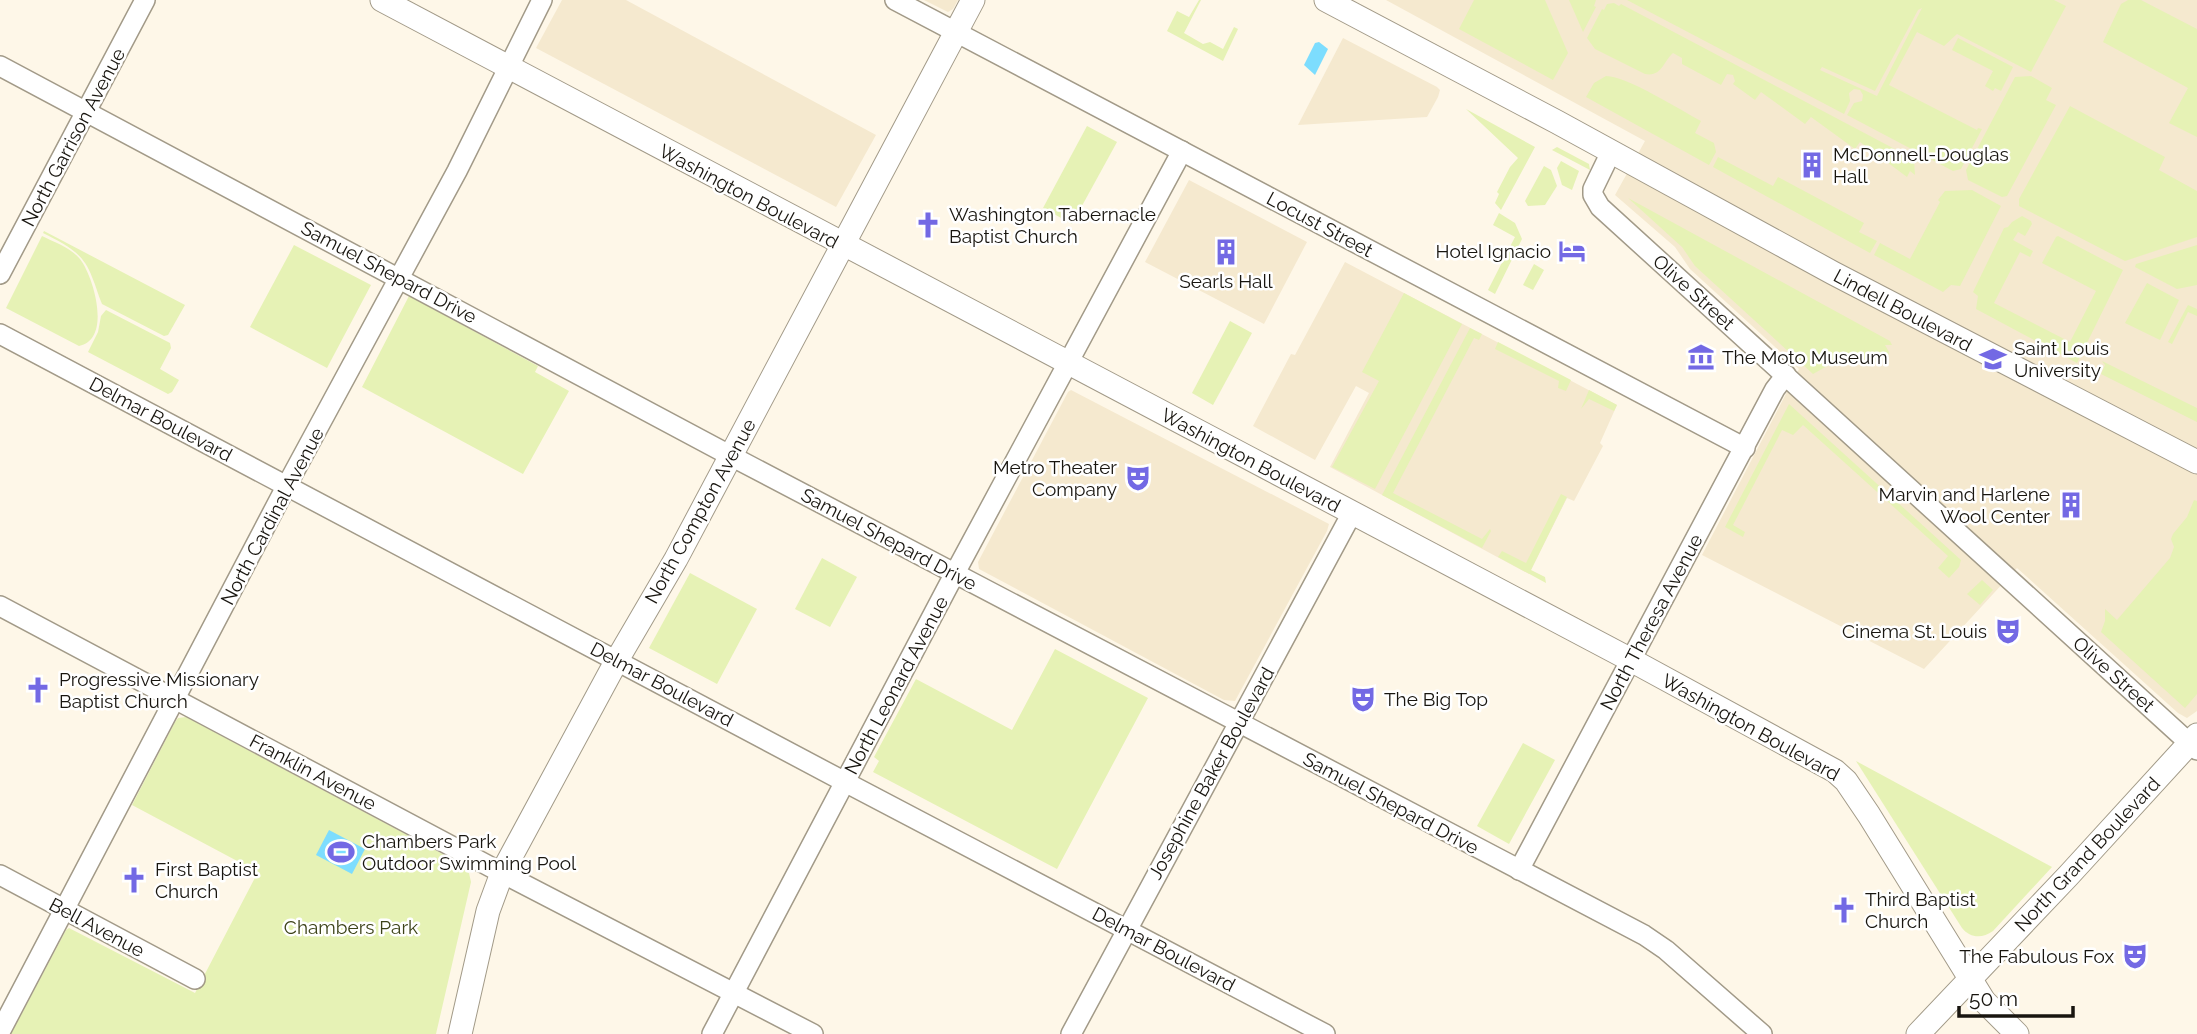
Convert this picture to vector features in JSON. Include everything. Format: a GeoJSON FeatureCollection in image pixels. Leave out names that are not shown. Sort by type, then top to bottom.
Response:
{"type":"FeatureCollection","features":[{"type":"Feature","properties":{"kind":"main road","name":"Washington Boulevard"},"geometry":{"type":"LineString","coordinates":[[382,0],[1631,660],[1835,771],[1846,781],[1984,1001],[2017,1034]]}},
{"type":"Feature","properties":{"kind":"main road","name":"North Compton Avenue"},"geometry":{"type":"LineString","coordinates":[[460,1034],[488,911],[502,873],[731,456],[972,0]]}},
{"type":"Feature","properties":{"kind":"main road"},"geometry":{"type":"LineString","coordinates":[[1326,0],[1611,152]]}},
{"type":"Feature","properties":{"kind":"main road","name":"Lindell Boulevard"},"geometry":{"type":"LineString","coordinates":[[1611,152],[1833,273],[2197,462]]}},
{"type":"Feature","properties":{"kind":"main road","name":"North Grand Boulevard"},"geometry":{"type":"LineString","coordinates":[[1918,1034],[2194,742]]}},
{"type":"Feature","properties":{"kind":"street","name":"North Garrison Avenue"},"geometry":{"type":"LineString","coordinates":[[0,274],[145,0]]}},
{"type":"Feature","properties":{"kind":"street","name":"North Cardinal Avenue"},"geometry":{"type":"LineString","coordinates":[[0,1032],[287,485],[457,171],[542,0]]}},
{"type":"Feature","properties":{"kind":"street","name":"Locust Street"},"geometry":{"type":"LineString","coordinates":[[895,0],[1745,448]]}},
{"type":"Feature","properties":{"kind":"street","name":"Samuel Shepard Drive"},"geometry":{"type":"LineString","coordinates":[[0,66],[731,456],[1656,943],[1762,1034]]}},
{"type":"Feature","properties":{"kind":"street","name":"North Leonard Avenue"},"geometry":{"type":"LineString","coordinates":[[712,1034],[955,573],[1182,151]]}},
{"type":"Feature","properties":{"kind":"street","name":"Olive Street"},"geometry":{"type":"LineString","coordinates":[[1611,152],[1594,185],[1593,195],[1596,202],[2194,742]]}},
{"type":"Feature","properties":{"kind":"street","name":"Delmar Boulevard"},"geometry":{"type":"LineString","coordinates":[[0,334],[1325,1034]]}},
{"type":"Feature","properties":{"kind":"street","name":"North Theresa Avenue"},"geometry":{"type":"LineString","coordinates":[[1519,870],[1775,389],[1786,375]]}},
{"type":"Feature","properties":{"kind":"street","name":"Josephine Baker Boulevard"},"geometry":{"type":"LineString","coordinates":[[1071,1034],[1352,513]]}},
{"type":"Feature","properties":{"kind":"street","name":"Franklin Avenue"},"geometry":{"type":"LineString","coordinates":[[0,606],[502,873],[813,1034]]}},
{"type":"Feature","properties":{"kind":"street","name":"Bell Avenue"},"geometry":{"type":"LineString","coordinates":[[0,875],[195,979]]}},
{"type":"Feature","properties":{"kind":"shaded area"},"geometry":{"type":"Polygon","coordinates":[[[562,0],[626,0],[876,135],[836,207],[536,48],[562,0]]]}},
{"type":"Feature","properties":{"kind":"shaded area"},"geometry":{"type":"Polygon","coordinates":[[[924,0],[958,0],[948,12],[924,0]]]}},
{"type":"Feature","properties":{"kind":"shaded area","name":"Saint Louis University"},"geometry":{"type":"Polygon","coordinates":[[[1386,0],[2197,0],[2197,711],[2187,718],[2178,713],[2017,568],[1924,669],[1702,555],[1799,369],[1690,269],[1675,247],[1615,195],[1645,141],[1386,0]]]}},
{"type":"Feature","properties":{"kind":"shaded area"},"geometry":{"type":"Polygon","coordinates":[[[1343,38],[1437,87],[1440,90],[1438,97],[1427,117],[1298,125],[1343,38]]]}},
{"type":"Feature","properties":{"kind":"shaded area","name":"Searls Hall"},"geometry":{"type":"Polygon","coordinates":[[[1189,180],[1307,242],[1264,324],[1145,262],[1189,180]]]}},
{"type":"Feature","properties":{"kind":"shaded area"},"geometry":{"type":"Polygon","coordinates":[[[1345,262],[1617,405],[1600,443],[1603,446],[1574,501],[1567,498],[1529,574],[1330,467],[1369,393],[1356,386],[1315,460],[1253,426],[1345,262]]]}},
{"type":"Feature","properties":{"kind":"shaded area"},"geometry":{"type":"Polygon","coordinates":[[[1071,390],[1329,524],[1235,701],[1224,700],[979,569],[978,562],[1071,390]]]}},
{"type":"Feature","properties":{"kind":"green space"},"geometry":{"type":"Polygon","coordinates":[[[1199,0],[1184,33],[1203,44],[1210,42],[1223,49],[1234,27],[1238,29],[1223,61],[1167,31],[1177,11],[1189,17],[1199,0]]]}},
{"type":"Feature","properties":{"kind":"green space"},"geometry":{"type":"Polygon","coordinates":[[[1474,0],[1545,0],[1568,53],[1553,80],[1459,29],[1474,0]]]}},
{"type":"Feature","properties":{"kind":"green space"},"geometry":{"type":"Polygon","coordinates":[[[1569,0],[1596,0],[1596,7],[1583,32],[1569,0]]]}},
{"type":"Feature","properties":{"kind":"green space"},"geometry":{"type":"Polygon","coordinates":[[[1627,0],[2054,0],[2066,6],[2031,72],[1957,34],[1944,46],[1917,32],[1889,85],[1977,130],[1982,129],[1961,169],[1953,171],[1847,115],[1854,103],[1862,101],[1860,90],[1854,89],[1849,93],[1850,101],[1844,114],[1627,0]],[[1922,8],[1918,10],[1875,91],[1822,67],[1820,70],[1877,96],[1922,8]]]}},
{"type":"Feature","properties":{"kind":"green space"},"geometry":{"type":"Polygon","coordinates":[[[2128,0],[2141,0],[2197,29],[2197,137],[2169,123],[2188,88],[2103,42],[2121,4],[2128,0]]]}},
{"type":"Feature","properties":{"kind":"green space"},"geometry":{"type":"Polygon","coordinates":[[[1614,3],[1619,6],[1621,4],[1906,155],[1914,160],[1915,175],[1910,171],[1907,177],[1860,142],[1855,149],[1811,117],[1805,124],[1761,92],[1755,100],[1733,84],[1733,75],[1727,74],[1721,85],[1682,64],[1682,58],[1673,53],[1659,71],[1645,74],[1595,49],[1587,38],[1602,9],[1604,10],[1607,4],[1614,3]]]}},
{"type":"Feature","properties":{"kind":"green space"},"geometry":{"type":"Polygon","coordinates":[[[1958,38],[2013,67],[2001,91],[1995,88],[1993,91],[1985,86],[1993,71],[1952,50],[1958,38]]]}},
{"type":"Feature","properties":{"kind":"green space"},"geometry":{"type":"Polygon","coordinates":[[[1606,76],[1640,87],[1701,121],[1695,133],[1714,143],[1716,152],[1709,165],[1586,97],[1594,83],[1606,76]]]}},
{"type":"Feature","properties":{"kind":"green space"},"geometry":{"type":"Polygon","coordinates":[[[2031,76],[2052,88],[2046,100],[2056,105],[2007,196],[2002,197],[1968,180],[1966,170],[2015,77],[2031,76]]]}},
{"type":"Feature","properties":{"kind":"green space"},"geometry":{"type":"Polygon","coordinates":[[[2070,106],[2165,157],[2159,170],[2197,191],[2197,237],[2125,261],[2019,206],[2019,199],[2070,106]]]}},
{"type":"Feature","properties":{"kind":"green space"},"geometry":{"type":"Polygon","coordinates":[[[1466,109],[1535,147],[1501,210],[1495,203],[1499,194],[1497,192],[1518,158],[1466,109]]]}},
{"type":"Feature","properties":{"kind":"green space"},"geometry":{"type":"Polygon","coordinates":[[[1087,126],[1117,142],[1072,224],[1043,208],[1087,126]]]}},
{"type":"Feature","properties":{"kind":"green space"},"geometry":{"type":"Polygon","coordinates":[[[1557,147],[1589,164],[1590,170],[1552,150],[1557,147]]]}},
{"type":"Feature","properties":{"kind":"green space"},"geometry":{"type":"Polygon","coordinates":[[[1718,157],[1773,186],[1778,177],[1864,223],[1859,232],[1877,241],[1870,253],[1713,167],[1718,157]]]}},
{"type":"Feature","properties":{"kind":"green space"},"geometry":{"type":"Polygon","coordinates":[[[1561,161],[1579,171],[1572,190],[1562,185],[1557,168],[1561,161]]]}},
{"type":"Feature","properties":{"kind":"green space"},"geometry":{"type":"Polygon","coordinates":[[[1544,166],[1551,170],[1557,186],[1545,205],[1528,206],[1525,201],[1544,166]]]}},
{"type":"Feature","properties":{"kind":"green space"},"geometry":{"type":"Polygon","coordinates":[[[1972,190],[2001,206],[1960,286],[1951,285],[1943,292],[1874,255],[1880,243],[1910,259],[1940,202],[1938,200],[1945,191],[1972,190]]]}},
{"type":"Feature","properties":{"kind":"green space"},"geometry":{"type":"Polygon","coordinates":[[[1628,198],[1890,341],[1892,345],[1885,345],[1889,352],[1888,357],[1877,362],[1845,356],[1813,374],[1695,266],[1682,247],[1628,198]]]}},
{"type":"Feature","properties":{"kind":"green space"},"geometry":{"type":"Polygon","coordinates":[[[1499,213],[1515,223],[1522,239],[1495,294],[1488,290],[1515,237],[1493,225],[1499,213]]]}},
{"type":"Feature","properties":{"kind":"green space"},"geometry":{"type":"Polygon","coordinates":[[[2022,216],[2032,224],[2025,236],[2018,232],[2013,240],[2033,251],[2030,257],[2020,252],[1994,303],[2070,342],[2096,291],[2042,263],[2056,237],[2123,270],[2077,363],[1976,309],[1978,296],[1973,292],[2004,228],[2022,216]]]}},
{"type":"Feature","properties":{"kind":"green space"},"geometry":{"type":"Polygon","coordinates":[[[44,231],[185,305],[168,335],[164,336],[102,304],[84,261],[66,246],[43,233],[44,231]]]}},
{"type":"Feature","properties":{"kind":"green space"},"geometry":{"type":"Polygon","coordinates":[[[42,236],[80,259],[95,293],[98,321],[95,332],[89,341],[79,346],[6,308],[42,236]]]}},
{"type":"Feature","properties":{"kind":"green space"},"geometry":{"type":"Polygon","coordinates":[[[294,245],[371,285],[327,368],[250,327],[294,245]]]}},
{"type":"Feature","properties":{"kind":"green space"},"geometry":{"type":"Polygon","coordinates":[[[2197,245],[2197,285],[2177,289],[2135,267],[2136,264],[2197,245]]]}},
{"type":"Feature","properties":{"kind":"green space"},"geometry":{"type":"Polygon","coordinates":[[[1534,264],[1544,270],[1533,290],[1523,285],[1534,264]]]}},
{"type":"Feature","properties":{"kind":"green space"},"geometry":{"type":"Polygon","coordinates":[[[2147,283],[2179,300],[2160,340],[2125,323],[2147,283]]]}},
{"type":"Feature","properties":{"kind":"green space"},"geometry":{"type":"Polygon","coordinates":[[[1404,293],[1462,324],[1375,489],[1332,467],[1379,381],[1362,372],[1404,293]]]}},
{"type":"Feature","properties":{"kind":"green space"},"geometry":{"type":"Polygon","coordinates":[[[409,296],[538,366],[535,372],[569,391],[523,474],[362,387],[409,296]]]}},
{"type":"Feature","properties":{"kind":"green space"},"geometry":{"type":"Polygon","coordinates":[[[2188,305],[2197,309],[2197,316],[2188,312],[2172,344],[2168,342],[2188,305]]]}},
{"type":"Feature","properties":{"kind":"green space"},"geometry":{"type":"Polygon","coordinates":[[[106,310],[170,343],[171,348],[160,369],[179,380],[172,392],[168,394],[88,352],[98,332],[101,316],[106,310]]]}},
{"type":"Feature","properties":{"kind":"green space"},"geometry":{"type":"Polygon","coordinates":[[[1230,321],[1252,333],[1213,405],[1192,393],[1230,321]]]}},
{"type":"Feature","properties":{"kind":"green space"},"geometry":{"type":"Polygon","coordinates":[[[1470,328],[1482,334],[1479,340],[1474,338],[1393,493],[1482,539],[1490,529],[1482,548],[1382,495],[1470,328]]]}},
{"type":"Feature","properties":{"kind":"green space"},"geometry":{"type":"Polygon","coordinates":[[[1498,342],[1571,380],[1566,391],[1558,388],[1559,381],[1495,349],[1498,342]]]}},
{"type":"Feature","properties":{"kind":"green space"},"geometry":{"type":"Polygon","coordinates":[[[2102,361],[2197,408],[2197,422],[2101,374],[2105,365],[2102,361]]]}},
{"type":"Feature","properties":{"kind":"green space"},"geometry":{"type":"Polygon","coordinates":[[[1589,390],[1617,405],[1614,411],[1589,399],[1581,409],[1589,390]]]}},
{"type":"Feature","properties":{"kind":"green space"},"geometry":{"type":"Polygon","coordinates":[[[1789,404],[1961,560],[1959,567],[1949,578],[1938,568],[1948,556],[1803,425],[1793,435],[1782,430],[1733,525],[1745,532],[1743,537],[1725,527],[1789,404]]]}},
{"type":"Feature","properties":{"kind":"green space"},"geometry":{"type":"Polygon","coordinates":[[[1561,494],[1567,497],[1531,570],[1545,577],[1546,583],[1498,557],[1502,551],[1526,563],[1561,494]]]}},
{"type":"Feature","properties":{"kind":"green space"},"geometry":{"type":"Polygon","coordinates":[[[2194,500],[2197,501],[2197,694],[2185,708],[2101,632],[2105,609],[2117,620],[2170,558],[2174,547],[2171,539],[2173,534],[2187,517],[2194,500]]]}},
{"type":"Feature","properties":{"kind":"green space"},"geometry":{"type":"Polygon","coordinates":[[[822,558],[857,577],[830,627],[795,609],[822,558]]]}},
{"type":"Feature","properties":{"kind":"green space"},"geometry":{"type":"Polygon","coordinates":[[[690,573],[757,609],[717,684],[649,648],[690,573]]]}},
{"type":"Feature","properties":{"kind":"green space"},"geometry":{"type":"Polygon","coordinates":[[[1982,580],[1993,590],[1980,605],[1967,594],[1982,580]]]}},
{"type":"Feature","properties":{"kind":"green space"},"geometry":{"type":"Polygon","coordinates":[[[1055,649],[1148,698],[1057,869],[873,772],[879,761],[874,757],[916,679],[1012,730],[1055,649]]]}},
{"type":"Feature","properties":{"kind":"green space","name":"Chambers Park"},"geometry":{"type":"Polygon","coordinates":[[[186,717],[454,860],[456,865],[469,873],[471,882],[436,1034],[11,1034],[69,928],[195,993],[258,872],[132,805],[175,722],[178,718],[186,717]]]}},
{"type":"Feature","properties":{"kind":"green space"},"geometry":{"type":"Polygon","coordinates":[[[1523,743],[1555,760],[1509,844],[1477,826],[1523,743]]]}},
{"type":"Feature","properties":{"kind":"green space"},"geometry":{"type":"Polygon","coordinates":[[[1856,761],[2052,867],[1993,931],[1980,936],[1969,934],[1962,928],[1856,761]]]}},
{"type":"Feature","properties":{"kind":"water"},"geometry":{"type":"Polygon","coordinates":[[[1319,42],[1328,49],[1315,75],[1304,65],[1315,43],[1319,42]]]}},
{"type":"Feature","properties":{"kind":"water","name":"Chambers Park Outdoor Swimming Pool"},"geometry":{"type":"Polygon","coordinates":[[[329,830],[365,849],[352,874],[316,855],[329,830]]]}},
{"type":"Feature","properties":{"kind":"place","name":"McDonnell-Douglas Hall"},"geometry":{"type":"Point","coordinates":[1812,165]}},
{"type":"Feature","properties":{"kind":"place","name":"Washington Tabernacle Baptist Church"},"geometry":{"type":"Point","coordinates":[928,225]}},
{"type":"Feature","properties":{"kind":"place","name":"Hotel Ignacio"},"geometry":{"type":"Point","coordinates":[1572,251]}},
{"type":"Feature","properties":{"kind":"place","name":"Searls Hall"},"geometry":{"type":"Point","coordinates":[1226,252]}},
{"type":"Feature","properties":{"kind":"place","name":"The Moto Museum"},"geometry":{"type":"Point","coordinates":[1701,357]}},
{"type":"Feature","properties":{"kind":"place","name":"Saint Louis University"},"geometry":{"type":"Point","coordinates":[1993,359]}},
{"type":"Feature","properties":{"kind":"place","name":"Metro Theater Company"},"geometry":{"type":"Point","coordinates":[1138,478]}},
{"type":"Feature","properties":{"kind":"place","name":"Marvin and Harlene Wool Center"},"geometry":{"type":"Point","coordinates":[2071,505]}},
{"type":"Feature","properties":{"kind":"place","name":"Cinema St. Louis"},"geometry":{"type":"Point","coordinates":[2008,631]}},
{"type":"Feature","properties":{"kind":"place","name":"Progressive Missionary Baptist Church"},"geometry":{"type":"Point","coordinates":[38,690]}},
{"type":"Feature","properties":{"kind":"place","name":"The Big Top"},"geometry":{"type":"Point","coordinates":[1363,699]}},
{"type":"Feature","properties":{"kind":"place","name":"Chambers Park Outdoor Swimming Pool"},"geometry":{"type":"Point","coordinates":[341,852]}},
{"type":"Feature","properties":{"kind":"place","name":"First Baptist Church"},"geometry":{"type":"Point","coordinates":[134,880]}},
{"type":"Feature","properties":{"kind":"place","name":"Third Baptist Church"},"geometry":{"type":"Point","coordinates":[1844,910]}},
{"type":"Feature","properties":{"kind":"place","name":"The Fabulous Fox"},"geometry":{"type":"Point","coordinates":[2135,956]}}]}
